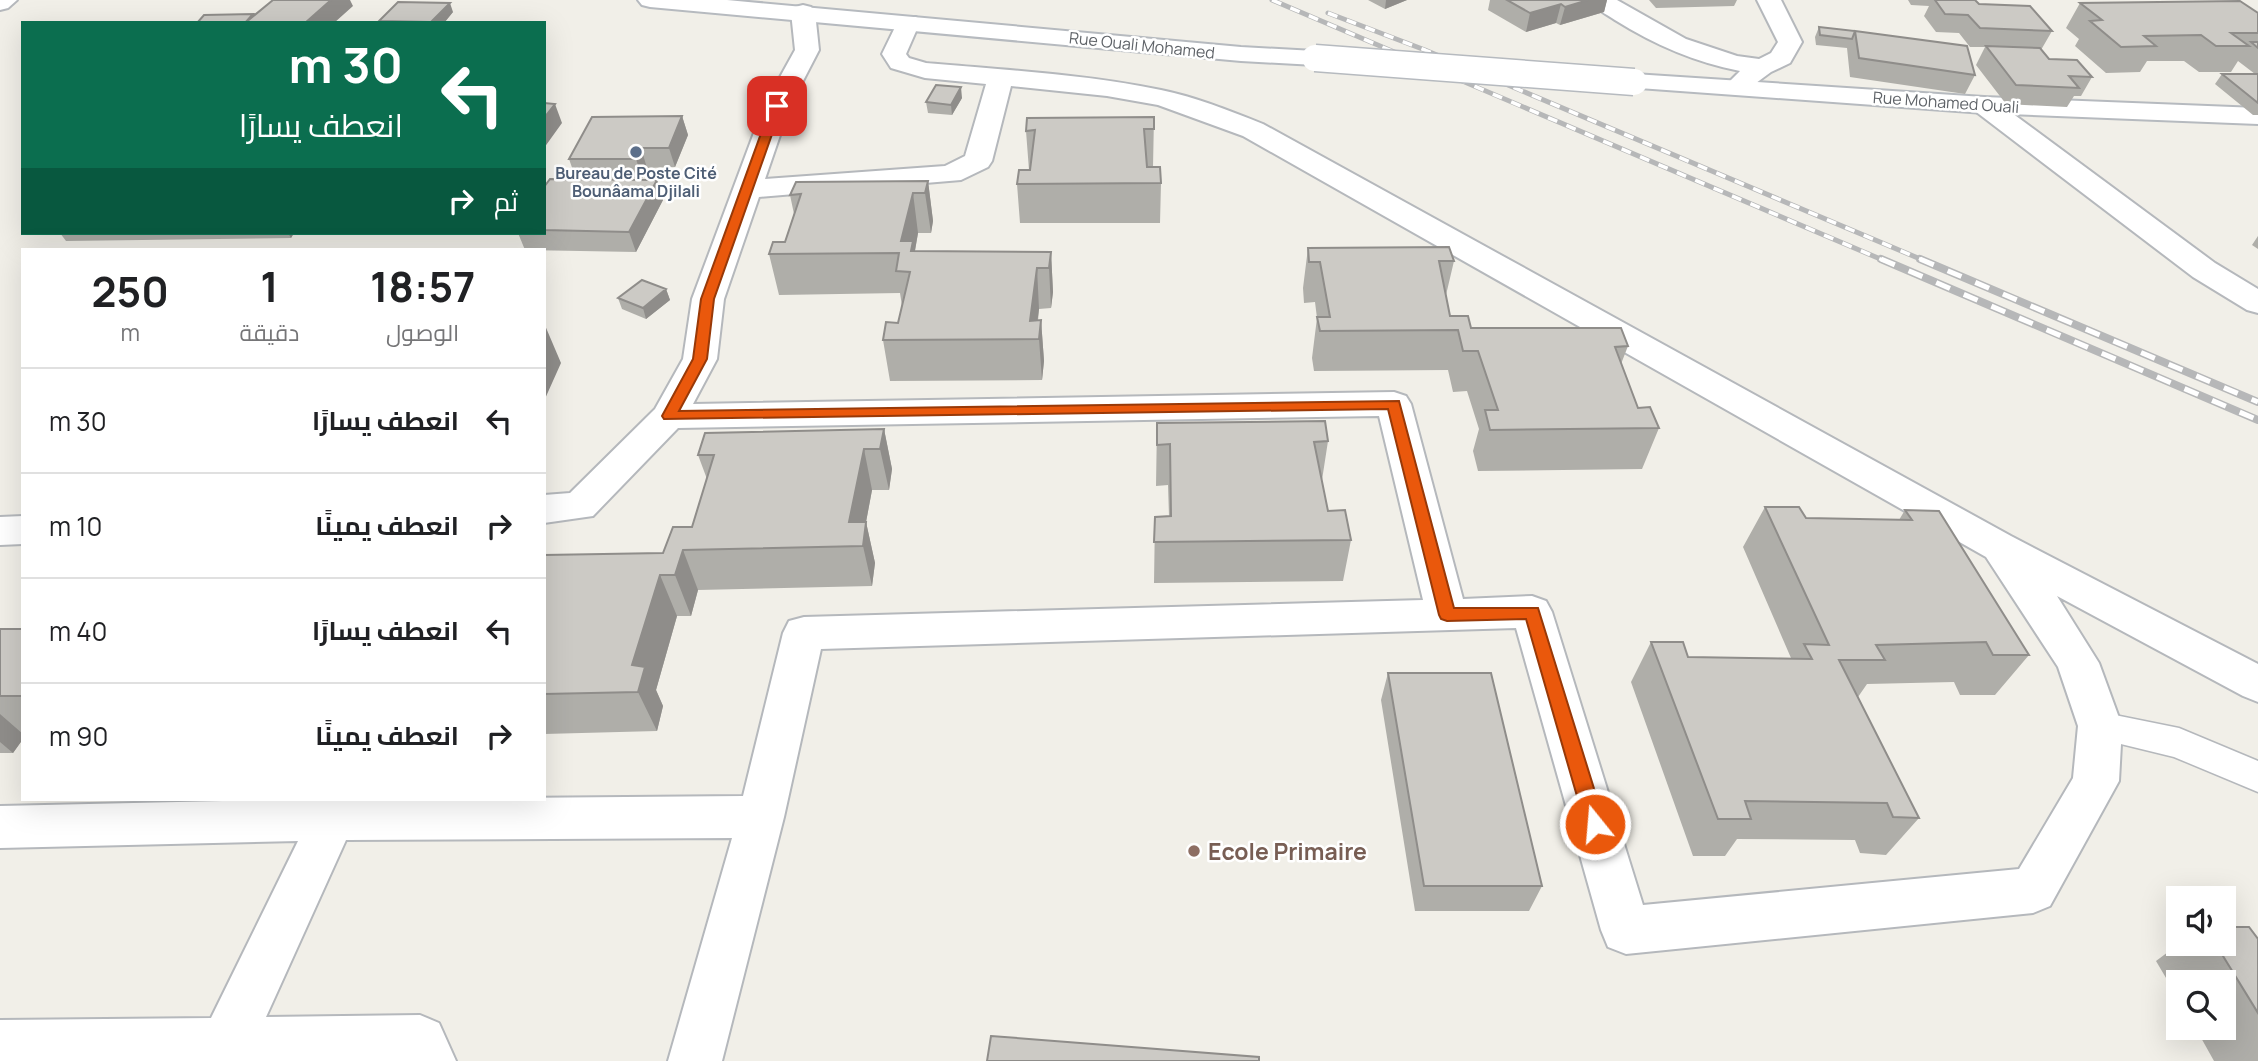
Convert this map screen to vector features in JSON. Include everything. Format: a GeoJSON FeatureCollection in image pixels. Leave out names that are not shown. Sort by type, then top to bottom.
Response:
{"type":"FeatureCollection","features":[{"type":"Feature","properties":{"kind":"street"},"geometry":{"type":"LineString","coordinates":[[0,3],[5,0]]}},
{"type":"Feature","properties":{"kind":"street","name":"Rue Ouali Mohamed"},"geometry":{"type":"LineString","coordinates":[[650,0],[1241,54],[1634,82]]}},
{"type":"Feature","properties":{"kind":"street"},"geometry":{"type":"LineString","coordinates":[[1601,0],[1660,38],[1688,51],[1762,66]]}},
{"type":"Feature","properties":{"kind":"street"},"geometry":{"type":"LineString","coordinates":[[1736,87],[1762,66],[1781,58],[1790,42],[1769,0]]}},
{"type":"Feature","properties":{"kind":"street"},"geometry":{"type":"LineString","coordinates":[[546,509],[580,506],[669,416],[700,359],[708,299],[777,106],[807,50],[803,12]]}},
{"type":"Feature","properties":{"kind":"street"},"geometry":{"type":"LineString","coordinates":[[908,22],[894,54],[900,63],[925,70],[1107,88],[1162,98],[1211,113],[1253,130],[1997,546],[2258,684]]}},
{"type":"Feature","properties":{"kind":"street"},"geometry":{"type":"LineString","coordinates":[[749,189],[951,174],[978,161],[1000,79]]}},
{"type":"Feature","properties":{"kind":"street","name":"Rue Mohamed Ouali"},"geometry":{"type":"LineString","coordinates":[[1634,82],[1984,106],[2258,116]]}},
{"type":"Feature","properties":{"kind":"street"},"geometry":{"type":"LineString","coordinates":[[1984,106],[2204,270],[2258,303]]}},
{"type":"Feature","properties":{"kind":"street"},"geometry":{"type":"LineString","coordinates":[[669,416],[1394,404],[1447,615]]}},
{"type":"Feature","properties":{"kind":"street"},"geometry":{"type":"LineString","coordinates":[[0,531],[21,530]]}},
{"type":"Feature","properties":{"kind":"street"},"geometry":{"type":"LineString","coordinates":[[695,1061],[761,817],[804,633],[1532,612],[1626,930],[2033,890],[2096,781],[2100,726],[2078,663],[2042,606],[1997,546]]}},
{"type":"Feature","properties":{"kind":"street"},"geometry":{"type":"LineString","coordinates":[[0,827],[337,810],[761,817]]}},
{"type":"Feature","properties":{"kind":"street"},"geometry":{"type":"LineString","coordinates":[[226,1045],[337,810]]}},
{"type":"Feature","properties":{"kind":"street"},"geometry":{"type":"LineString","coordinates":[[0,1047],[420,1042],[429,1061]]}},
{"type":"Feature","properties":{"kind":"lane"},"geometry":{"type":"LineString","coordinates":[[2100,726],[2179,743],[2258,777]]}},
{"type":"Feature","properties":{"kind":"building"},"geometry":{"type":"Polygon","coordinates":[[[273,0],[331,0],[307,21],[247,21],[273,0]]]}},
{"type":"Feature","properties":{"kind":"building"},"geometry":{"type":"Polygon","coordinates":[[[1507,0],[1588,0],[1530,13],[1507,0]]]}},
{"type":"Feature","properties":{"kind":"building"},"geometry":{"type":"Polygon","coordinates":[[[1935,0],[1975,0],[1979,4],[2030,6],[2052,31],[1980,28],[1968,15],[1945,14],[1935,0]]]}},
{"type":"Feature","properties":{"kind":"building"},"geometry":{"type":"Polygon","coordinates":[[[2240,1],[2258,13],[2258,33],[2231,33],[2249,46],[2216,46],[2201,35],[2144,36],[2156,46],[2121,47],[2090,21],[2102,20],[2080,3],[2240,1]]]}},
{"type":"Feature","properties":{"kind":"building"},"geometry":{"type":"Polygon","coordinates":[[[398,2],[450,3],[432,21],[379,21],[398,2]]]}},
{"type":"Feature","properties":{"kind":"building"},"geometry":{"type":"Polygon","coordinates":[[[253,14],[247,21],[199,21],[204,15],[253,14]]]}},
{"type":"Feature","properties":{"kind":"building"},"geometry":{"type":"Polygon","coordinates":[[[1819,27],[1855,31],[1852,39],[1820,35],[1819,27]]]}},
{"type":"Feature","properties":{"kind":"building"},"geometry":{"type":"Polygon","coordinates":[[[1855,31],[1967,46],[1975,75],[1859,58],[1855,31]]]}},
{"type":"Feature","properties":{"kind":"building"},"geometry":{"type":"Polygon","coordinates":[[[1986,46],[2040,48],[2049,59],[2077,60],[2092,77],[2069,76],[2079,88],[2016,85],[1986,46]]]}},
{"type":"Feature","properties":{"kind":"building"},"geometry":{"type":"Polygon","coordinates":[[[2222,74],[2258,74],[2258,103],[2222,74]]]}},
{"type":"Feature","properties":{"kind":"building"},"geometry":{"type":"Polygon","coordinates":[[[936,85],[961,87],[951,105],[926,102],[936,85]]]}},
{"type":"Feature","properties":{"kind":"building"},"geometry":{"type":"Polygon","coordinates":[[[546,103],[555,104],[546,115],[546,103]]]}},
{"type":"Feature","properties":{"kind":"building"},"geometry":{"type":"Polygon","coordinates":[[[682,116],[669,148],[641,148],[636,159],[569,159],[592,117],[682,116]]]}},
{"type":"Feature","properties":{"kind":"building"},"geometry":{"type":"Polygon","coordinates":[[[1154,117],[1154,129],[1144,129],[1147,167],[1160,167],[1161,183],[1017,184],[1019,170],[1030,170],[1035,130],[1026,131],[1027,118],[1154,117]]]}},
{"type":"Feature","properties":{"kind":"building"},"geometry":{"type":"Polygon","coordinates":[[[550,179],[657,180],[629,232],[546,230],[546,184],[550,179]]]}},
{"type":"Feature","properties":{"kind":"building"},"geometry":{"type":"Polygon","coordinates":[[[928,181],[925,193],[913,193],[901,241],[913,241],[911,251],[1051,252],[1049,268],[1037,268],[1030,321],[1041,320],[1039,339],[883,340],[886,322],[898,323],[910,272],[896,271],[899,253],[769,254],[773,242],[785,242],[801,194],[790,195],[796,182],[928,181]]]}},
{"type":"Feature","properties":{"kind":"building"},"geometry":{"type":"Polygon","coordinates":[[[1449,247],[1454,261],[1439,261],[1450,316],[1468,316],[1471,328],[1621,328],[1628,346],[1615,347],[1638,408],[1650,407],[1659,428],[1490,430],[1485,410],[1498,410],[1478,351],[1463,351],[1458,330],[1320,331],[1317,317],[1330,317],[1320,262],[1309,262],[1308,248],[1449,247]]]}},
{"type":"Feature","properties":{"kind":"building"},"geometry":{"type":"Polygon","coordinates":[[[642,280],[666,289],[643,308],[618,298],[642,280]]]}},
{"type":"Feature","properties":{"kind":"building"},"geometry":{"type":"Polygon","coordinates":[[[1325,421],[1328,441],[1314,442],[1328,511],[1345,510],[1351,540],[1154,542],[1155,517],[1171,516],[1170,444],[1157,445],[1157,423],[1325,421]]]}},
{"type":"Feature","properties":{"kind":"building"},"geometry":{"type":"Polygon","coordinates":[[[884,429],[880,449],[864,449],[849,522],[866,522],[863,546],[683,550],[675,575],[660,575],[632,665],[645,667],[638,692],[546,694],[546,555],[663,553],[673,527],[692,527],[714,455],[698,455],[705,433],[884,429]]]}},
{"type":"Feature","properties":{"kind":"building"},"geometry":{"type":"Polygon","coordinates":[[[1765,507],[1799,507],[1806,518],[1912,520],[1905,510],[1939,511],[2029,655],[1993,655],[1986,642],[1876,645],[1885,660],[1839,660],[1919,818],[1893,817],[1887,803],[1745,801],[1751,819],[1718,819],[1651,642],[1683,642],[1688,657],[1812,659],[1804,644],[1829,645],[1765,507]]]}},
{"type":"Feature","properties":{"kind":"building"},"geometry":{"type":"Polygon","coordinates":[[[0,629],[21,629],[21,696],[0,696],[0,629]]]}},
{"type":"Feature","properties":{"kind":"building"},"geometry":{"type":"Polygon","coordinates":[[[1388,673],[1491,673],[1542,886],[1424,886],[1388,673]]]}},
{"type":"Feature","properties":{"kind":"building"},"geometry":{"type":"Polygon","coordinates":[[[2236,927],[2249,927],[2258,939],[2258,1013],[2236,977],[2236,970],[2232,970],[2223,956],[2236,956],[2236,927]]]}},
{"type":"Feature","properties":{"kind":"building"},"geometry":{"type":"Polygon","coordinates":[[[991,1036],[1259,1057],[1259,1061],[987,1061],[991,1036]]]}},
{"type":"Feature","properties":{"kind":"railway"},"geometry":{"type":"LineString","coordinates":[[1272,0],[1885,261]]}},
{"type":"Feature","properties":{"kind":"railway"},"geometry":{"type":"LineString","coordinates":[[1328,13],[1425,50],[1925,261]]}},
{"type":"Feature","properties":{"kind":"railway"},"geometry":{"type":"LineString","coordinates":[[1881,259],[2258,420]]}},
{"type":"Feature","properties":{"kind":"railway"},"geometry":{"type":"LineString","coordinates":[[1920,259],[2258,402]]}},
{"type":"Feature","properties":{"kind":"place","name":"Bureau de Poste Cité Bounâama Djilali"},"geometry":{"type":"Point","coordinates":[636,152]}},
{"type":"Feature","properties":{"kind":"place","name":"Ecole Primaire"},"geometry":{"type":"Point","coordinates":[1194,851]}},
{"type":"Feature","properties":{"kind":"route"},"geometry":{"type":"LineString","coordinates":[[777,106],[708,299],[700,359],[669,416],[1394,404],[1447,615],[1532,612],[1595,824]]}}]}
